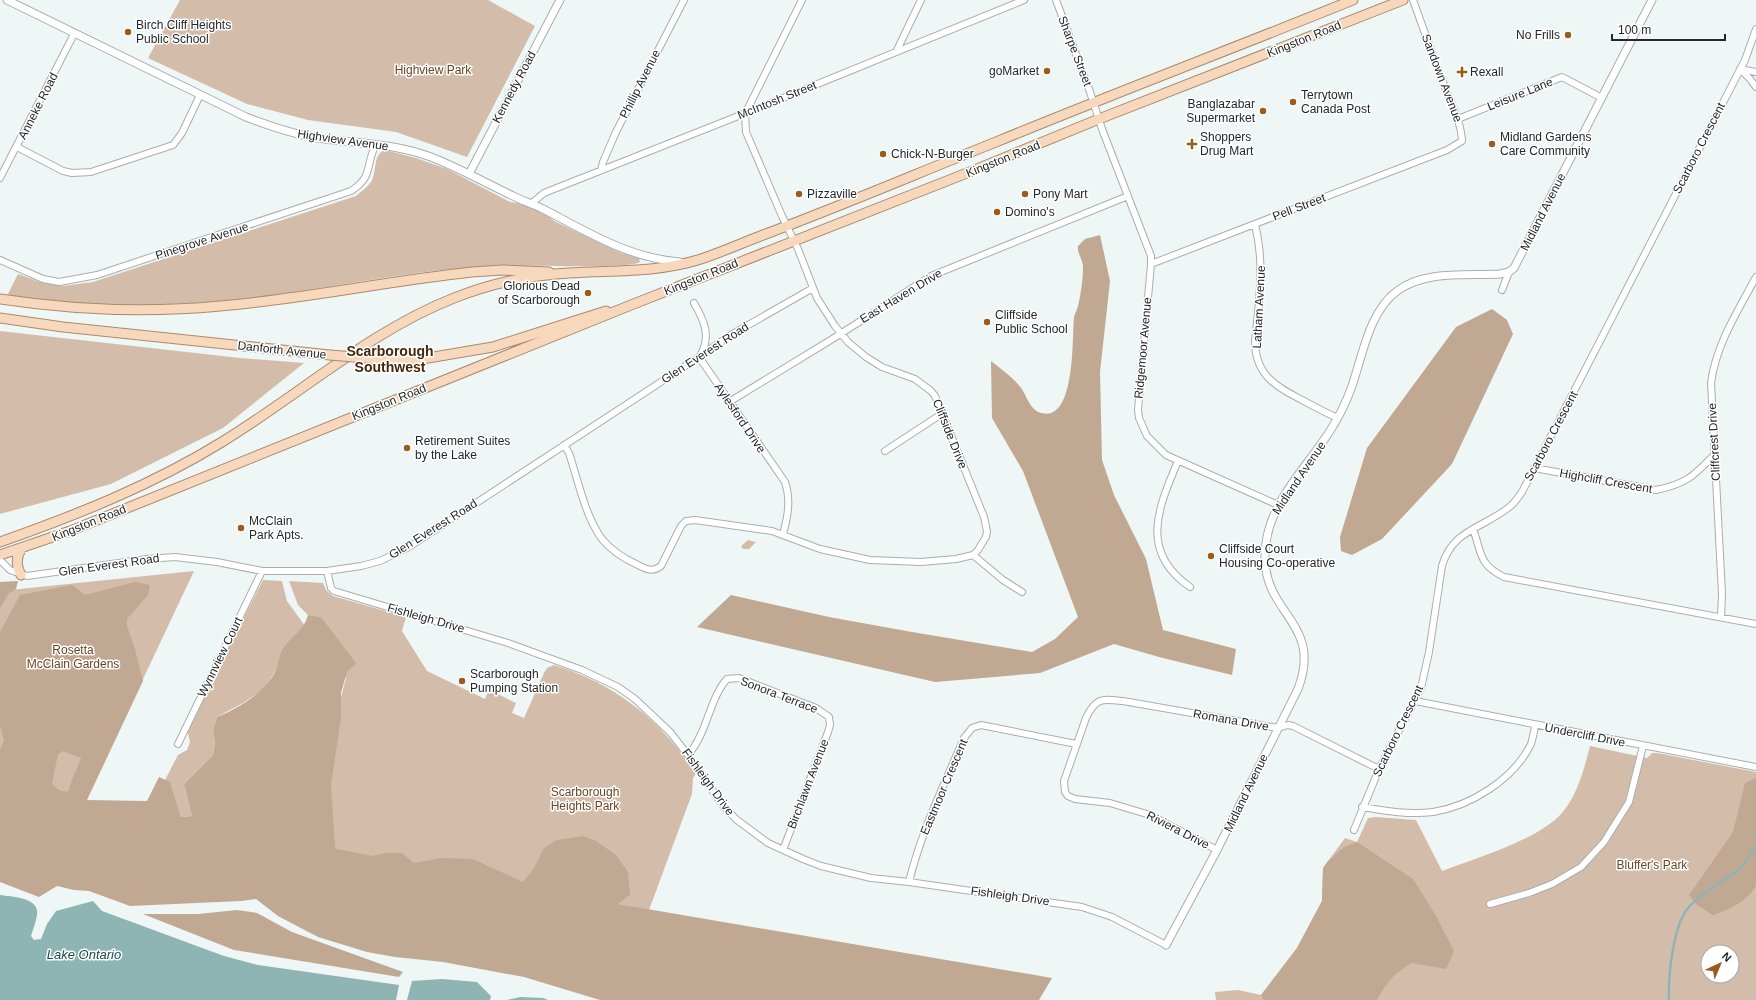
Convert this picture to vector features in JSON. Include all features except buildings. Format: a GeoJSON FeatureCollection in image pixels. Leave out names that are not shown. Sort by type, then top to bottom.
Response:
{"type":"FeatureCollection","features":[{"type":"Feature","properties":{"kind":"main road","name":"Kingston Road"},"geometry":{"type":"LineString","coordinates":[[0,542],[75,515],[137,488],[178,467],[219,444],[258,419],[400,323],[428,309],[502,283],[566,273],[665,268],[697,260],[787,227],[1353,0]]}},
{"type":"Feature","properties":{"kind":"main road","name":"Kingston Road"},"geometry":{"type":"LineString","coordinates":[[0,555],[21,549],[76,528],[631,305],[967,174],[1099,119],[1403,0]]}},
{"type":"Feature","properties":{"kind":"main road"},"geometry":{"type":"LineString","coordinates":[[0,299],[47,306],[113,310],[187,309],[251,303],[472,272],[502,270],[566,273]]}},
{"type":"Feature","properties":{"kind":"main road","name":"Danforth Avenue"},"geometry":{"type":"LineString","coordinates":[[0,318],[63,327],[389,360],[422,359],[493,347],[594,314],[631,305]]}},
{"type":"Feature","properties":{"kind":"main road"},"geometry":{"type":"LineString","coordinates":[[21,549],[17,566],[21,574]]}},
{"type":"Feature","properties":{"kind":"street","name":"Highview Avenue"},"geometry":{"type":"LineString","coordinates":[[7,0],[246,117],[295,134],[411,150],[431,157],[515,197],[532,203],[602,240],[661,261],[684,263]]}},
{"type":"Feature","properties":{"kind":"street","name":"Kennedy Road"},"geometry":{"type":"LineString","coordinates":[[469,174],[560,0]]}},
{"type":"Feature","properties":{"kind":"street","name":"Phillip Avenue"},"geometry":{"type":"LineString","coordinates":[[601,170],[616,132],[684,0]]}},
{"type":"Feature","properties":{"kind":"street"},"geometry":{"type":"LineString","coordinates":[[745,114],[802,0]]}},
{"type":"Feature","properties":{"kind":"street"},"geometry":{"type":"LineString","coordinates":[[897,50],[921,0]]}},
{"type":"Feature","properties":{"kind":"street","name":"McIntosh Street"},"geometry":{"type":"LineString","coordinates":[[532,203],[544,193],[745,114],[897,50],[1024,0]]}},
{"type":"Feature","properties":{"kind":"street","name":"Sharpe Street"},"geometry":{"type":"LineString","coordinates":[[1056,0],[1099,119]]}},
{"type":"Feature","properties":{"kind":"street","name":"Sandown Avenue"},"geometry":{"type":"LineString","coordinates":[[1413,0],[1461,130],[1462,141],[1447,150]]}},
{"type":"Feature","properties":{"kind":"street","name":"Midland Avenue"},"geometry":{"type":"LineString","coordinates":[[1166,945],[1217,850],[1298,689],[1305,664],[1305,653],[1299,632],[1277,600],[1268,580],[1266,570],[1264,552],[1266,534],[1278,505],[1338,418],[1348,396],[1374,321],[1390,297],[1412,283],[1430,278],[1500,274],[1508,272],[1514,268],[1652,0]]}},
{"type":"Feature","properties":{"kind":"street","name":"Scarboro Crescent"},"geometry":{"type":"LineString","coordinates":[[1354,830],[1362,807],[1379,769],[1415,701],[1425,673],[1445,555],[1452,545],[1473,529],[1503,512],[1516,501],[1740,70],[1752,44],[1756,29]]}},
{"type":"Feature","properties":{"kind":"street","name":"Anneke Road"},"geometry":{"type":"LineString","coordinates":[[0,178],[74,34]]}},
{"type":"Feature","properties":{"kind":"street"},"geometry":{"type":"LineString","coordinates":[[1740,70],[1756,72]]}},
{"type":"Feature","properties":{"kind":"street"},"geometry":{"type":"LineString","coordinates":[[1740,70],[1756,87]]}},
{"type":"Feature","properties":{"kind":"street","name":"Leisure Lane"},"geometry":{"type":"LineString","coordinates":[[1458,119],[1562,77],[1602,98]]}},
{"type":"Feature","properties":{"kind":"street"},"geometry":{"type":"LineString","coordinates":[[17,147],[63,171],[72,173],[91,172],[173,145],[182,132],[200,95]]}},
{"type":"Feature","properties":{"kind":"street","name":"Cliffside Drive"},"geometry":{"type":"LineString","coordinates":[[745,114],[744,126],[746,132],[813,288],[824,310],[841,334],[866,357],[888,370],[915,379],[928,388],[935,396],[986,523],[986,536],[978,550],[973,555]]}},
{"type":"Feature","properties":{"kind":"street","name":"Ridgemoor Avenue"},"geometry":{"type":"LineString","coordinates":[[1099,119],[1148,248],[1151,264],[1139,393],[1139,418],[1147,436],[1166,455],[1278,505]]}},
{"type":"Feature","properties":{"kind":"street","name":"Pinegrove Avenue"},"geometry":{"type":"LineString","coordinates":[[0,260],[43,279],[58,282],[97,275],[351,191],[364,182],[369,170],[372,151],[376,144]]}},
{"type":"Feature","properties":{"kind":"street","name":"Pell Street"},"geometry":{"type":"LineString","coordinates":[[1151,264],[1447,150]]}},
{"type":"Feature","properties":{"kind":"street","name":"East Haven Drive"},"geometry":{"type":"LineString","coordinates":[[730,402],[841,334],[931,276],[1128,196]]}},
{"type":"Feature","properties":{"kind":"street","name":"Latham Avenue"},"geometry":{"type":"LineString","coordinates":[[1255,225],[1261,254],[1261,273],[1255,341],[1255,352],[1259,364],[1264,373],[1273,383],[1285,391],[1338,418]]}},
{"type":"Feature","properties":{"kind":"street","name":"Midland Avenue"},"geometry":{"type":"LineString","coordinates":[[1502,290],[1508,272]]}},
{"type":"Feature","properties":{"kind":"street","name":"Cliffcrest Drive"},"geometry":{"type":"LineString","coordinates":[[1722,617],[1711,383],[1713,367],[1721,343],[1756,277]]}},
{"type":"Feature","properties":{"kind":"street","name":"Glen Everest Road"},"geometry":{"type":"LineString","coordinates":[[0,560],[10,570],[21,574],[34,576],[147,559],[175,557],[217,562],[262,571],[327,571],[361,566],[380,561],[395,554],[723,340],[813,288]]}},
{"type":"Feature","properties":{"kind":"street"},"geometry":{"type":"LineString","coordinates":[[694,303],[706,328],[705,343],[699,357]]}},
{"type":"Feature","properties":{"kind":"street","name":"Aylesford Drive"},"geometry":{"type":"LineString","coordinates":[[699,357],[785,482],[789,512],[783,534]]}},
{"type":"Feature","properties":{"kind":"street"},"geometry":{"type":"LineString","coordinates":[[885,451],[942,413]]}},
{"type":"Feature","properties":{"kind":"street"},"geometry":{"type":"LineString","coordinates":[[564,445],[569,453],[595,527],[602,539],[621,557],[649,570],[657,569],[661,566],[681,526],[686,521],[695,520],[783,534],[820,549],[870,560],[907,562],[938,561],[973,555],[1003,580],[1022,592]]}},
{"type":"Feature","properties":{"kind":"street","name":"Highcliff Crescent"},"geometry":{"type":"LineString","coordinates":[[1534,468],[1656,490],[1675,486],[1687,481],[1715,454]]}},
{"type":"Feature","properties":{"kind":"street"},"geometry":{"type":"LineString","coordinates":[[1178,461],[1161,503],[1158,520],[1158,541],[1161,552],[1169,568],[1180,580],[1190,587]]}},
{"type":"Feature","properties":{"kind":"street"},"geometry":{"type":"LineString","coordinates":[[1473,529],[1485,565],[1493,572],[1504,577],[1756,624]]}},
{"type":"Feature","properties":{"kind":"street","name":"Wynnview Court"},"geometry":{"type":"LineString","coordinates":[[178,744],[262,571]]}},
{"type":"Feature","properties":{"kind":"street","name":"Fishleigh Drive"},"geometry":{"type":"LineString","coordinates":[[327,571],[331,588],[340,593],[487,636],[582,670],[602,679],[635,699],[670,732],[688,754],[724,807],[737,820],[768,843],[809,862],[838,871],[871,878],[1082,906],[1112,917],[1166,945]]}},
{"type":"Feature","properties":{"kind":"street","name":"Sonora Terrace"},"geometry":{"type":"LineString","coordinates":[[688,754],[697,745],[719,691],[727,679],[739,678],[816,708],[829,717]]}},
{"type":"Feature","properties":{"kind":"street","name":"Romana Drive"},"geometry":{"type":"LineString","coordinates":[[1076,744],[1090,709],[1097,701],[1104,699],[1278,728],[1288,725],[1293,726],[1379,769]]}},
{"type":"Feature","properties":{"kind":"street","name":"Undercliff Drive"},"geometry":{"type":"LineString","coordinates":[[1415,701],[1535,726],[1756,767]]}},
{"type":"Feature","properties":{"kind":"street","name":"Birchlawn Avenue"},"geometry":{"type":"LineString","coordinates":[[783,850],[828,732],[830,725],[829,717]]}},
{"type":"Feature","properties":{"kind":"street","name":"Eastmoor Crescent"},"geometry":{"type":"LineString","coordinates":[[909,882],[914,862],[929,821],[964,738],[972,728],[981,725],[1076,744]]}},
{"type":"Feature","properties":{"kind":"street"},"geometry":{"type":"LineString","coordinates":[[1362,807],[1392,812],[1433,812],[1455,806],[1469,800],[1500,780],[1514,768],[1524,756],[1532,742],[1535,726]]}},
{"type":"Feature","properties":{"kind":"street","name":"Riviera Drive"},"geometry":{"type":"LineString","coordinates":[[1076,744],[1064,782],[1065,792],[1068,796],[1075,799],[1110,803],[1150,815],[1217,850]]}},
{"type":"Feature","properties":{"kind":"street"},"geometry":{"type":"LineString","coordinates":[[1490,904],[1552,884],[1580,867],[1604,842],[1629,802],[1643,746]]}},
{"type":"Feature","properties":{"kind":"green space","name":"Highview Park"},"geometry":{"type":"Polygon","coordinates":[[[180,0],[488,0],[535,26],[467,157],[396,132],[308,120],[247,104],[148,58],[180,0]]]}},
{"type":"Feature","properties":{"kind":"green space"},"geometry":{"type":"Polygon","coordinates":[[[385,150],[416,158],[447,169],[510,202],[527,204],[547,215],[554,221],[621,253],[639,258],[640,262],[617,265],[497,266],[465,268],[401,275],[272,295],[182,304],[94,304],[7,296],[18,274],[40,282],[63,286],[93,282],[356,196],[371,182],[374,176],[377,159],[381,152],[385,150]]]}},
{"type":"Feature","properties":{"kind":"green space"},"geometry":{"type":"Polygon","coordinates":[[[1100,235],[1110,281],[1100,372],[1102,460],[1114,495],[1146,559],[1163,630],[1236,649],[1232,675],[1114,644],[1040,673],[935,682],[697,627],[731,595],[829,617],[1032,652],[1055,639],[1078,617],[1023,471],[992,418],[991,361],[1018,384],[1031,406],[1037,411],[1041,413],[1052,413],[1061,405],[1070,376],[1074,317],[1078,307],[1082,281],[1083,264],[1078,252],[1078,246],[1085,239],[1100,235]]]}},
{"type":"Feature","properties":{"kind":"green space"},"geometry":{"type":"Polygon","coordinates":[[[1492,309],[1507,320],[1513,334],[1452,464],[1382,539],[1352,555],[1341,551],[1340,537],[1367,448],[1456,327],[1492,309]]]}},
{"type":"Feature","properties":{"kind":"green space"},"geometry":{"type":"Polygon","coordinates":[[[0,331],[240,358],[304,363],[223,428],[111,484],[0,514],[0,331]]]}},
{"type":"Feature","properties":{"kind":"green space"},"geometry":{"type":"Polygon","coordinates":[[[748,540],[756,542],[749,549],[743,549],[741,546],[748,540]]]}},
{"type":"Feature","properties":{"kind":"green space","name":"Rosetta McClain Gardens"},"geometry":{"type":"Polygon","coordinates":[[[194,571],[86,800],[67,800],[0,789],[0,591],[194,571]]]}},
{"type":"Feature","properties":{"kind":"green space"},"geometry":{"type":"Polygon","coordinates":[[[263,580],[282,581],[287,601],[305,626],[284,648],[276,670],[264,689],[243,703],[217,717],[213,730],[215,743],[213,755],[184,784],[192,816],[181,817],[170,783],[165,780],[178,755],[187,750],[190,742],[187,729],[263,580]]]}},
{"type":"Feature","properties":{"kind":"green space"},"geometry":{"type":"Polygon","coordinates":[[[18,581],[16,589],[9,593],[0,608],[0,582],[18,581]]]}},
{"type":"Feature","properties":{"kind":"green space","name":"Scarborough Heights Park"},"geometry":{"type":"Polygon","coordinates":[[[289,581],[323,583],[326,590],[333,596],[406,617],[402,631],[427,671],[485,699],[489,690],[516,703],[512,713],[524,718],[544,673],[547,668],[554,665],[597,682],[635,706],[652,721],[667,736],[696,773],[693,778],[692,794],[649,910],[373,856],[359,859],[304,842],[346,678],[321,617],[308,615],[298,605],[289,581]]]}},
{"type":"Feature","properties":{"kind":"green space"},"geometry":{"type":"Polygon","coordinates":[[[135,582],[150,585],[148,595],[127,619],[127,626],[135,649],[143,681],[87,800],[147,801],[159,777],[170,782],[181,817],[192,816],[184,784],[213,755],[215,743],[213,730],[217,717],[243,704],[259,692],[266,685],[276,670],[282,650],[304,625],[308,615],[321,617],[356,663],[347,672],[341,693],[341,718],[331,785],[335,847],[337,849],[373,856],[385,853],[402,853],[414,863],[441,858],[473,859],[523,882],[534,868],[544,848],[557,840],[583,836],[596,841],[616,855],[628,872],[630,895],[618,904],[1052,978],[1039,1000],[600,1000],[524,977],[443,962],[395,957],[367,952],[318,937],[278,916],[256,899],[130,906],[89,891],[74,890],[57,886],[39,897],[0,882],[0,749],[4,741],[0,726],[0,632],[20,595],[72,585],[85,595],[135,582]],[[63,751],[58,754],[52,784],[60,790],[69,791],[81,758],[63,751]]]}},
{"type":"Feature","properties":{"kind":"green space","name":"Bluffer's Park"},"geometry":{"type":"Polygon","coordinates":[[[1590,746],[1647,758],[1652,753],[1657,753],[1756,772],[1756,1000],[1216,1000],[1215,992],[1238,990],[1261,995],[1297,948],[1322,901],[1323,868],[1345,838],[1357,842],[1368,818],[1375,817],[1416,820],[1442,871],[1522,840],[1551,823],[1568,806],[1583,772],[1590,746]]]}},
{"type":"Feature","properties":{"kind":"green space"},"geometry":{"type":"Polygon","coordinates":[[[1756,778],[1756,886],[1743,901],[1713,915],[1698,906],[1689,895],[1733,832],[1745,783],[1756,778]]]}},
{"type":"Feature","properties":{"kind":"green space"},"geometry":{"type":"Polygon","coordinates":[[[1357,842],[1413,879],[1436,916],[1454,951],[1446,969],[1412,963],[1392,978],[1377,1000],[1264,1000],[1261,995],[1297,948],[1322,901],[1323,868],[1328,861],[1344,847],[1357,842]]]}},
{"type":"Feature","properties":{"kind":"green space"},"geometry":{"type":"Polygon","coordinates":[[[237,910],[257,913],[292,932],[403,972],[399,977],[234,950],[143,914],[198,914],[237,910]]]}},
{"type":"Feature","properties":{"kind":"water","name":"Lake Ontario"},"geometry":{"type":"Polygon","coordinates":[[[0,895],[18,897],[30,901],[34,905],[37,909],[37,915],[31,936],[34,940],[41,939],[47,924],[56,911],[93,901],[102,911],[224,956],[258,965],[399,985],[396,1000],[0,1000],[0,895]]]}},
{"type":"Feature","properties":{"kind":"water"},"geometry":{"type":"Polygon","coordinates":[[[442,979],[477,982],[491,996],[490,1000],[407,1000],[412,981],[442,979]]]}},
{"type":"Feature","properties":{"kind":"water"},"geometry":{"type":"Polygon","coordinates":[[[520,997],[543,998],[548,1000],[507,1000],[520,997]]]}},
{"type":"Feature","properties":{"kind":"waterway"},"geometry":{"type":"LineString","coordinates":[[1669,1000],[1669,978],[1672,952],[1683,916],[1693,902],[1699,897],[1741,868],[1756,846]]}},
{"type":"Feature","properties":{"kind":"place","name":"Birch Cliff Heights Public School"},"geometry":{"type":"Point","coordinates":[128,32]}},
{"type":"Feature","properties":{"kind":"place","name":"No Frills"},"geometry":{"type":"Point","coordinates":[1568,35]}},
{"type":"Feature","properties":{"kind":"place","name":"goMarket"},"geometry":{"type":"Point","coordinates":[1047,71]}},
{"type":"Feature","properties":{"kind":"place","name":"Rexall"},"geometry":{"type":"Point","coordinates":[1462,72]}},
{"type":"Feature","properties":{"kind":"place","name":"Terrytown Canada Post"},"geometry":{"type":"Point","coordinates":[1293,102]}},
{"type":"Feature","properties":{"kind":"place","name":"Banglazabar Supermarket"},"geometry":{"type":"Point","coordinates":[1263,111]}},
{"type":"Feature","properties":{"kind":"place","name":"Shoppers Drug Mart"},"geometry":{"type":"Point","coordinates":[1192,144]}},
{"type":"Feature","properties":{"kind":"place","name":"Midland Gardens Care Community"},"geometry":{"type":"Point","coordinates":[1492,144]}},
{"type":"Feature","properties":{"kind":"place","name":"Chick-N-Burger"},"geometry":{"type":"Point","coordinates":[883,154]}},
{"type":"Feature","properties":{"kind":"place","name":"Pizzaville"},"geometry":{"type":"Point","coordinates":[799,194]}},
{"type":"Feature","properties":{"kind":"place","name":"Pony Mart"},"geometry":{"type":"Point","coordinates":[1025,194]}},
{"type":"Feature","properties":{"kind":"place","name":"Domino's"},"geometry":{"type":"Point","coordinates":[997,212]}},
{"type":"Feature","properties":{"kind":"place","name":"Glorious Dead of Scarborough"},"geometry":{"type":"Point","coordinates":[588,293]}},
{"type":"Feature","properties":{"kind":"place","name":"Cliffside Public School"},"geometry":{"type":"Point","coordinates":[987,322]}},
{"type":"Feature","properties":{"kind":"place","name":"Retirement Suites by the Lake"},"geometry":{"type":"Point","coordinates":[407,448]}},
{"type":"Feature","properties":{"kind":"place","name":"McClain Park Apts."},"geometry":{"type":"Point","coordinates":[241,528]}},
{"type":"Feature","properties":{"kind":"place","name":"Cliffside Court Housing Co-operative"},"geometry":{"type":"Point","coordinates":[1211,556]}},
{"type":"Feature","properties":{"kind":"place","name":"Scarborough Pumping Station"},"geometry":{"type":"Point","coordinates":[462,681]}},
{"type":"Feature","properties":{"kind":"district","name":"Scarborough Southwest"},"geometry":{"type":"Point","coordinates":[390,360]}}]}
